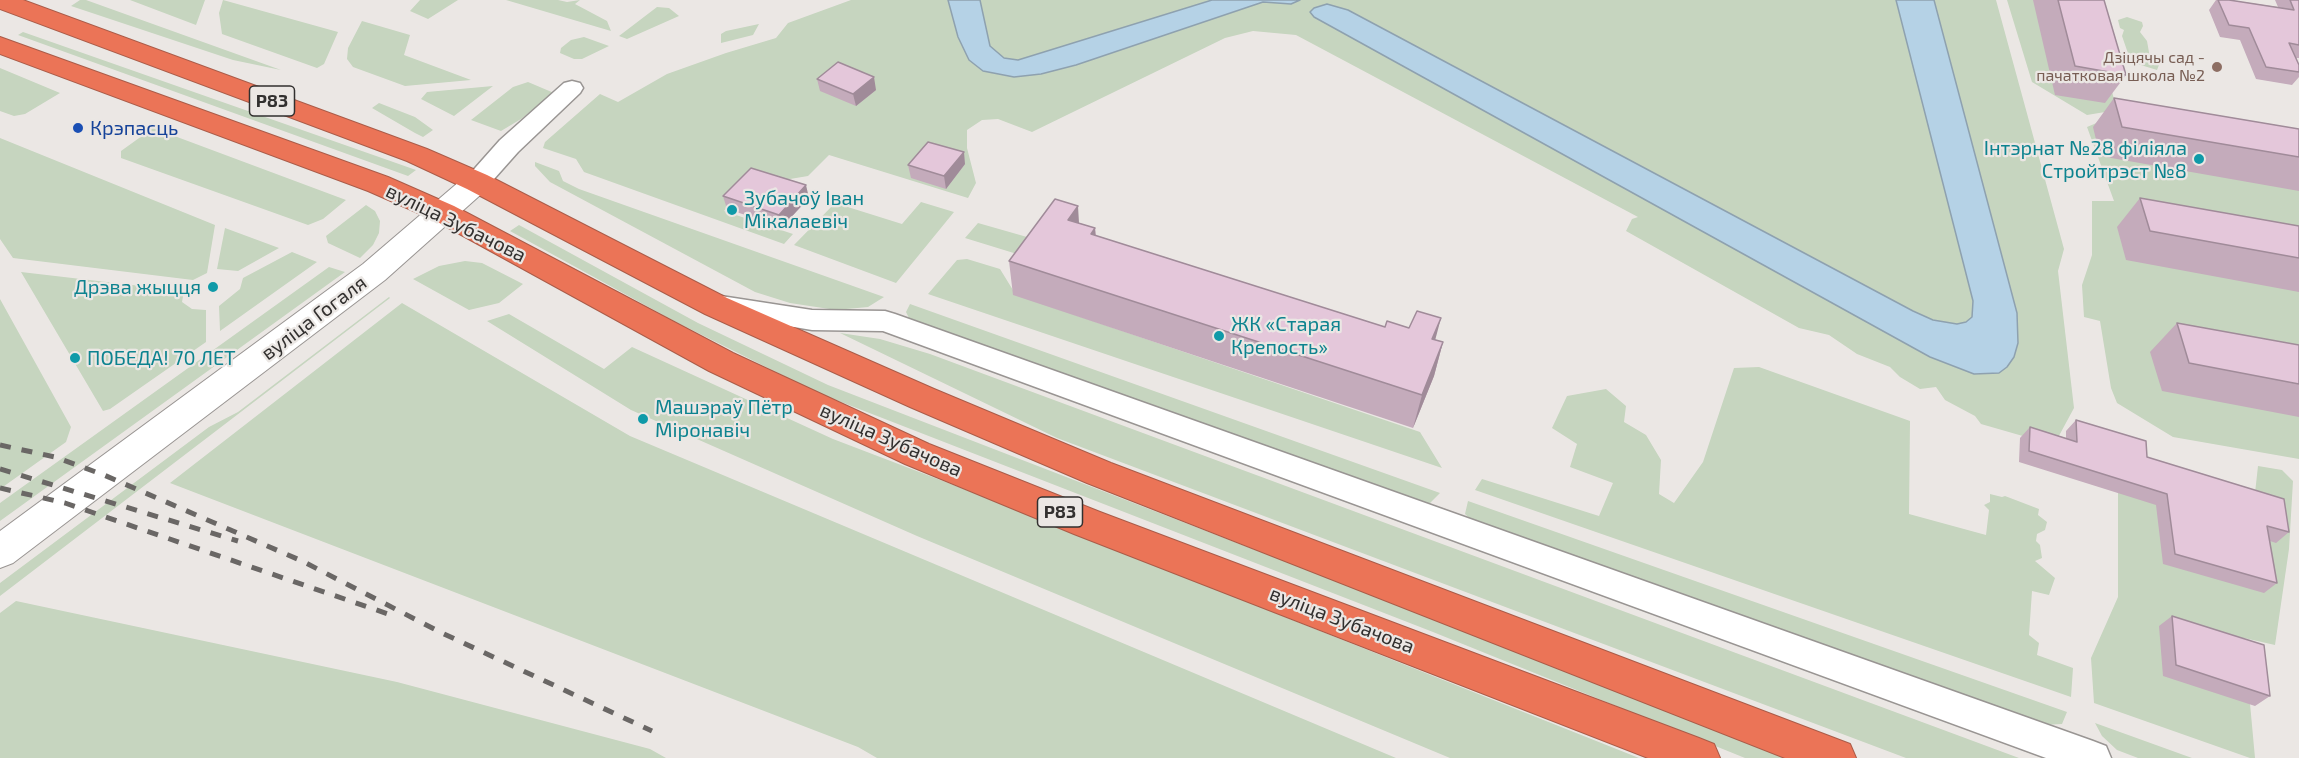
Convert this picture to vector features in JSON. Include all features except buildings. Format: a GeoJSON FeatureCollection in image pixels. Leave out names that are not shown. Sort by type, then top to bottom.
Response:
{"type":"FeatureCollection","features":[{"type":"Feature","properties":{"kind":"highway","name":"Р83"},"geometry":{"type":"LineString","coordinates":[[0,0],[417,155],[477,182],[716,306],[922,398],[1099,473],[1835,758]]}},
{"type":"Feature","properties":{"kind":"highway"},"geometry":{"type":"LineString","coordinates":[[0,23],[66,24]]}},
{"type":"Feature","properties":{"kind":"highway","name":"вуліца Зубачова"},"geometry":{"type":"LineString","coordinates":[[4,49],[378,184],[444,213],[722,362],[916,454],[1087,523],[1699,758]]}},
{"type":"Feature","properties":{"kind":"main road","name":"вуліца Гогаля"},"geometry":{"type":"LineString","coordinates":[[0,552],[374,272],[477,182]]}},
{"type":"Feature","properties":{"kind":"street"},"geometry":{"type":"LineString","coordinates":[[477,182],[509,146],[572,88]]}},
{"type":"Feature","properties":{"kind":"street"},"geometry":{"type":"LineString","coordinates":[[716,306],[812,320],[885,321],[2093,758]]}},
{"type":"Feature","properties":{"kind":"green space"},"geometry":{"type":"Polygon","coordinates":[[[80,0],[86,0],[281,70],[233,60],[71,6],[80,0]]]}},
{"type":"Feature","properties":{"kind":"green space"},"geometry":{"type":"Polygon","coordinates":[[[130,0],[205,0],[196,25],[130,0]]]}},
{"type":"Feature","properties":{"kind":"green space"},"geometry":{"type":"Polygon","coordinates":[[[223,0],[338,32],[324,64],[317,68],[222,34],[219,13],[223,0]]]}},
{"type":"Feature","properties":{"kind":"green space"},"geometry":{"type":"Polygon","coordinates":[[[420,0],[458,0],[428,19],[410,11],[420,0]]]}},
{"type":"Feature","properties":{"kind":"green space"},"geometry":{"type":"Polygon","coordinates":[[[506,0],[567,2],[580,0],[575,4],[607,21],[611,31],[506,0]]]}},
{"type":"Feature","properties":{"kind":"green space"},"geometry":{"type":"Polygon","coordinates":[[[851,0],[1996,0],[2064,249],[2058,271],[2074,408],[2054,445],[1981,424],[1975,416],[1945,400],[1936,387],[1920,389],[1900,377],[1890,367],[1857,354],[1829,335],[1799,328],[1626,231],[1632,219],[1638,217],[1296,35],[1253,31],[1225,38],[1032,132],[998,119],[982,120],[967,130],[967,148],[976,183],[968,198],[829,155],[808,176],[778,181],[758,176],[724,211],[793,234],[784,244],[584,172],[576,159],[543,148],[545,142],[600,94],[618,102],[667,74],[776,38],[788,23],[851,0]]]}},
{"type":"Feature","properties":{"kind":"green space"},"geometry":{"type":"Polygon","coordinates":[[[2007,0],[2087,0],[2117,110],[2087,115],[2032,82],[2007,0]]]}},
{"type":"Feature","properties":{"kind":"green space"},"geometry":{"type":"Polygon","coordinates":[[[657,7],[669,8],[679,16],[627,39],[619,36],[657,7]]]}},
{"type":"Feature","properties":{"kind":"green space"},"geometry":{"type":"Polygon","coordinates":[[[2127,17],[2142,22],[2140,32],[2147,41],[2150,58],[2159,65],[2157,70],[2131,62],[2122,36],[2124,30],[2120,28],[2118,20],[2127,17]]]}},
{"type":"Feature","properties":{"kind":"green space"},"geometry":{"type":"Polygon","coordinates":[[[362,21],[410,35],[404,55],[471,80],[405,86],[353,67],[347,59],[348,48],[362,21]]]}},
{"type":"Feature","properties":{"kind":"green space"},"geometry":{"type":"Polygon","coordinates":[[[759,24],[753,35],[721,43],[721,34],[726,31],[759,24]]]}},
{"type":"Feature","properties":{"kind":"green space"},"geometry":{"type":"Polygon","coordinates":[[[23,32],[416,170],[408,176],[18,35],[23,32]]]}},
{"type":"Feature","properties":{"kind":"green space"},"geometry":{"type":"Polygon","coordinates":[[[584,37],[609,46],[582,59],[574,59],[560,53],[561,48],[571,40],[584,37]]]}},
{"type":"Feature","properties":{"kind":"green space"},"geometry":{"type":"Polygon","coordinates":[[[0,68],[60,93],[25,114],[14,116],[0,111],[0,68]]]}},
{"type":"Feature","properties":{"kind":"green space"},"geometry":{"type":"Polygon","coordinates":[[[528,82],[554,93],[521,119],[501,131],[471,120],[513,87],[528,82]]]}},
{"type":"Feature","properties":{"kind":"green space"},"geometry":{"type":"Polygon","coordinates":[[[493,86],[454,116],[421,99],[427,92],[493,86]]]}},
{"type":"Feature","properties":{"kind":"green space"},"geometry":{"type":"Polygon","coordinates":[[[379,103],[415,117],[433,130],[423,137],[415,133],[372,108],[379,103]]]}},
{"type":"Feature","properties":{"kind":"green space"},"geometry":{"type":"Polygon","coordinates":[[[2106,119],[2299,151],[2299,459],[2173,437],[2117,403],[2111,388],[2100,321],[2084,317],[2082,285],[2092,255],[2092,201],[2114,201],[2087,127],[2106,119]]]}},
{"type":"Feature","properties":{"kind":"green space"},"geometry":{"type":"Polygon","coordinates":[[[153,128],[346,200],[323,219],[308,225],[121,158],[121,151],[153,128]]]}},
{"type":"Feature","properties":{"kind":"green space"},"geometry":{"type":"Polygon","coordinates":[[[0,138],[215,225],[207,273],[193,280],[13,258],[0,239],[0,138]]]}},
{"type":"Feature","properties":{"kind":"green space"},"geometry":{"type":"Polygon","coordinates":[[[535,162],[559,171],[563,181],[579,189],[884,297],[868,307],[836,310],[790,303],[755,292],[550,182],[535,166],[535,162]]]}},
{"type":"Feature","properties":{"kind":"green space"},"geometry":{"type":"Polygon","coordinates":[[[921,202],[954,212],[896,283],[794,245],[835,203],[902,224],[921,202]]]}},
{"type":"Feature","properties":{"kind":"green space"},"geometry":{"type":"Polygon","coordinates":[[[366,205],[375,211],[380,221],[379,233],[373,245],[360,258],[328,243],[326,236],[366,205]]]}},
{"type":"Feature","properties":{"kind":"green space"},"geometry":{"type":"Polygon","coordinates":[[[978,223],[1041,241],[1030,258],[965,238],[978,223]]]}},
{"type":"Feature","properties":{"kind":"green space"},"geometry":{"type":"Polygon","coordinates":[[[519,225],[698,323],[828,385],[1794,758],[1745,758],[1433,632],[818,393],[674,321],[510,231],[519,225]]]}},
{"type":"Feature","properties":{"kind":"green space"},"geometry":{"type":"Polygon","coordinates":[[[225,228],[279,248],[238,271],[217,269],[225,228]]]}},
{"type":"Feature","properties":{"kind":"green space"},"geometry":{"type":"Polygon","coordinates":[[[292,252],[317,262],[220,331],[219,306],[240,289],[243,278],[292,252]]]}},
{"type":"Feature","properties":{"kind":"green space"},"geometry":{"type":"Polygon","coordinates":[[[967,259],[1000,269],[1016,295],[1420,432],[1442,468],[928,294],[957,260],[967,259]]]}},
{"type":"Feature","properties":{"kind":"green space"},"geometry":{"type":"Polygon","coordinates":[[[465,261],[482,263],[523,284],[499,303],[469,310],[413,279],[439,266],[465,261]]]}},
{"type":"Feature","properties":{"kind":"green space"},"geometry":{"type":"Polygon","coordinates":[[[329,267],[345,272],[0,521],[0,503],[329,267]]]}},
{"type":"Feature","properties":{"kind":"green space"},"geometry":{"type":"Polygon","coordinates":[[[21,272],[184,291],[182,302],[192,309],[206,310],[206,342],[110,409],[103,411],[21,272]]]}},
{"type":"Feature","properties":{"kind":"green space"},"geometry":{"type":"Polygon","coordinates":[[[389,297],[0,596],[0,583],[209,427],[238,412],[389,297]]]}},
{"type":"Feature","properties":{"kind":"green space"},"geometry":{"type":"Polygon","coordinates":[[[0,299],[71,427],[66,442],[0,489],[0,299]]]}},
{"type":"Feature","properties":{"kind":"green space"},"geometry":{"type":"Polygon","coordinates":[[[402,303],[630,436],[1396,758],[877,758],[858,747],[170,483],[402,303]]]}},
{"type":"Feature","properties":{"kind":"green space"},"geometry":{"type":"Polygon","coordinates":[[[910,304],[1440,493],[1427,506],[912,324],[906,312],[910,304]]]}},
{"type":"Feature","properties":{"kind":"green space"},"geometry":{"type":"Polygon","coordinates":[[[509,314],[604,369],[632,347],[833,439],[1639,758],[1450,758],[917,536],[631,410],[487,321],[509,314]]]}},
{"type":"Feature","properties":{"kind":"green space"},"geometry":{"type":"Polygon","coordinates":[[[840,333],[880,339],[930,354],[2019,758],[1906,758],[1057,438],[840,333]]]}},
{"type":"Feature","properties":{"kind":"green space"},"geometry":{"type":"Polygon","coordinates":[[[1759,367],[1910,421],[1909,514],[1986,535],[1989,510],[1984,505],[1990,502],[1990,494],[2005,496],[2039,509],[2038,515],[2047,522],[2045,530],[2037,534],[2036,541],[2040,545],[2042,558],[2035,561],[2055,578],[2049,595],[2032,591],[2029,635],[2039,643],[2037,655],[2073,668],[2071,697],[1475,490],[1482,479],[1599,516],[1613,483],[1570,467],[1577,444],[1552,428],[1567,396],[1606,389],[1626,406],[1624,422],[1646,435],[1661,460],[1659,494],[1674,503],[1703,462],[1734,368],[1759,367]]]}},
{"type":"Feature","properties":{"kind":"green space"},"geometry":{"type":"Polygon","coordinates":[[[2258,466],[2282,470],[2293,481],[2289,549],[2275,645],[2244,638],[2255,758],[2250,758],[2094,703],[2091,658],[2118,597],[2118,471],[2255,493],[2258,466]]]}},
{"type":"Feature","properties":{"kind":"green space"},"geometry":{"type":"Polygon","coordinates":[[[1468,501],[2067,712],[2062,724],[2043,725],[1477,525],[1465,514],[1468,501]]]}},
{"type":"Feature","properties":{"kind":"green space"},"geometry":{"type":"Polygon","coordinates":[[[16,601],[397,682],[650,749],[666,758],[0,758],[0,613],[16,601]]]}},
{"type":"Feature","properties":{"kind":"green space"},"geometry":{"type":"Polygon","coordinates":[[[2095,723],[2192,758],[2138,758],[2117,750],[2102,736],[2095,723]]]}},
{"type":"Feature","properties":{"kind":"water"},"geometry":{"type":"Polygon","coordinates":[[[948,0],[980,0],[990,46],[1004,58],[1018,60],[1212,0],[1300,0],[1291,4],[1263,2],[1076,65],[1041,74],[1014,77],[983,71],[969,60],[958,37],[948,0]]]}},
{"type":"Feature","properties":{"kind":"water"},"geometry":{"type":"Polygon","coordinates":[[[1896,0],[1934,0],[2017,313],[2018,343],[2014,357],[1999,373],[1974,374],[1930,357],[1314,17],[1310,12],[1314,8],[1327,4],[1348,10],[1913,311],[1933,320],[1957,324],[1966,322],[1972,317],[1973,301],[1896,0]]]}},
{"type":"Feature","properties":{"kind":"railway"},"geometry":{"type":"LineString","coordinates":[[0,445],[55,457],[104,475],[302,561],[442,633],[652,731]]}},
{"type":"Feature","properties":{"kind":"railway"},"geometry":{"type":"LineString","coordinates":[[0,469],[238,541]]}},
{"type":"Feature","properties":{"kind":"railway"},"geometry":{"type":"LineString","coordinates":[[0,488],[65,503],[394,616]]}},
{"type":"Feature","properties":{"kind":"place","name":"Дзіцячы сад - пачатковая школа №2"},"geometry":{"type":"Point","coordinates":[2217,67]}},
{"type":"Feature","properties":{"kind":"place","name":"Крэпасць"},"geometry":{"type":"Point","coordinates":[78,128]}},
{"type":"Feature","properties":{"kind":"place","name":"Інтэрнат №28 фiлiяла Стройтрэст №8"},"geometry":{"type":"Point","coordinates":[2199,159]}},
{"type":"Feature","properties":{"kind":"place","name":"Зубачоў Іван Мікалаевіч"},"geometry":{"type":"Point","coordinates":[732,210]}},
{"type":"Feature","properties":{"kind":"place","name":"Дрэва жыцця"},"geometry":{"type":"Point","coordinates":[213,287]}},
{"type":"Feature","properties":{"kind":"place","name":"ЖК «Старая Крепость»"},"geometry":{"type":"Point","coordinates":[1219,336]}},
{"type":"Feature","properties":{"kind":"place","name":"ПОБЕДА! 70 ЛЕТ"},"geometry":{"type":"Point","coordinates":[75,358]}},
{"type":"Feature","properties":{"kind":"place","name":"Машэраў Пётр Міронавіч"},"geometry":{"type":"Point","coordinates":[643,419]}}]}
